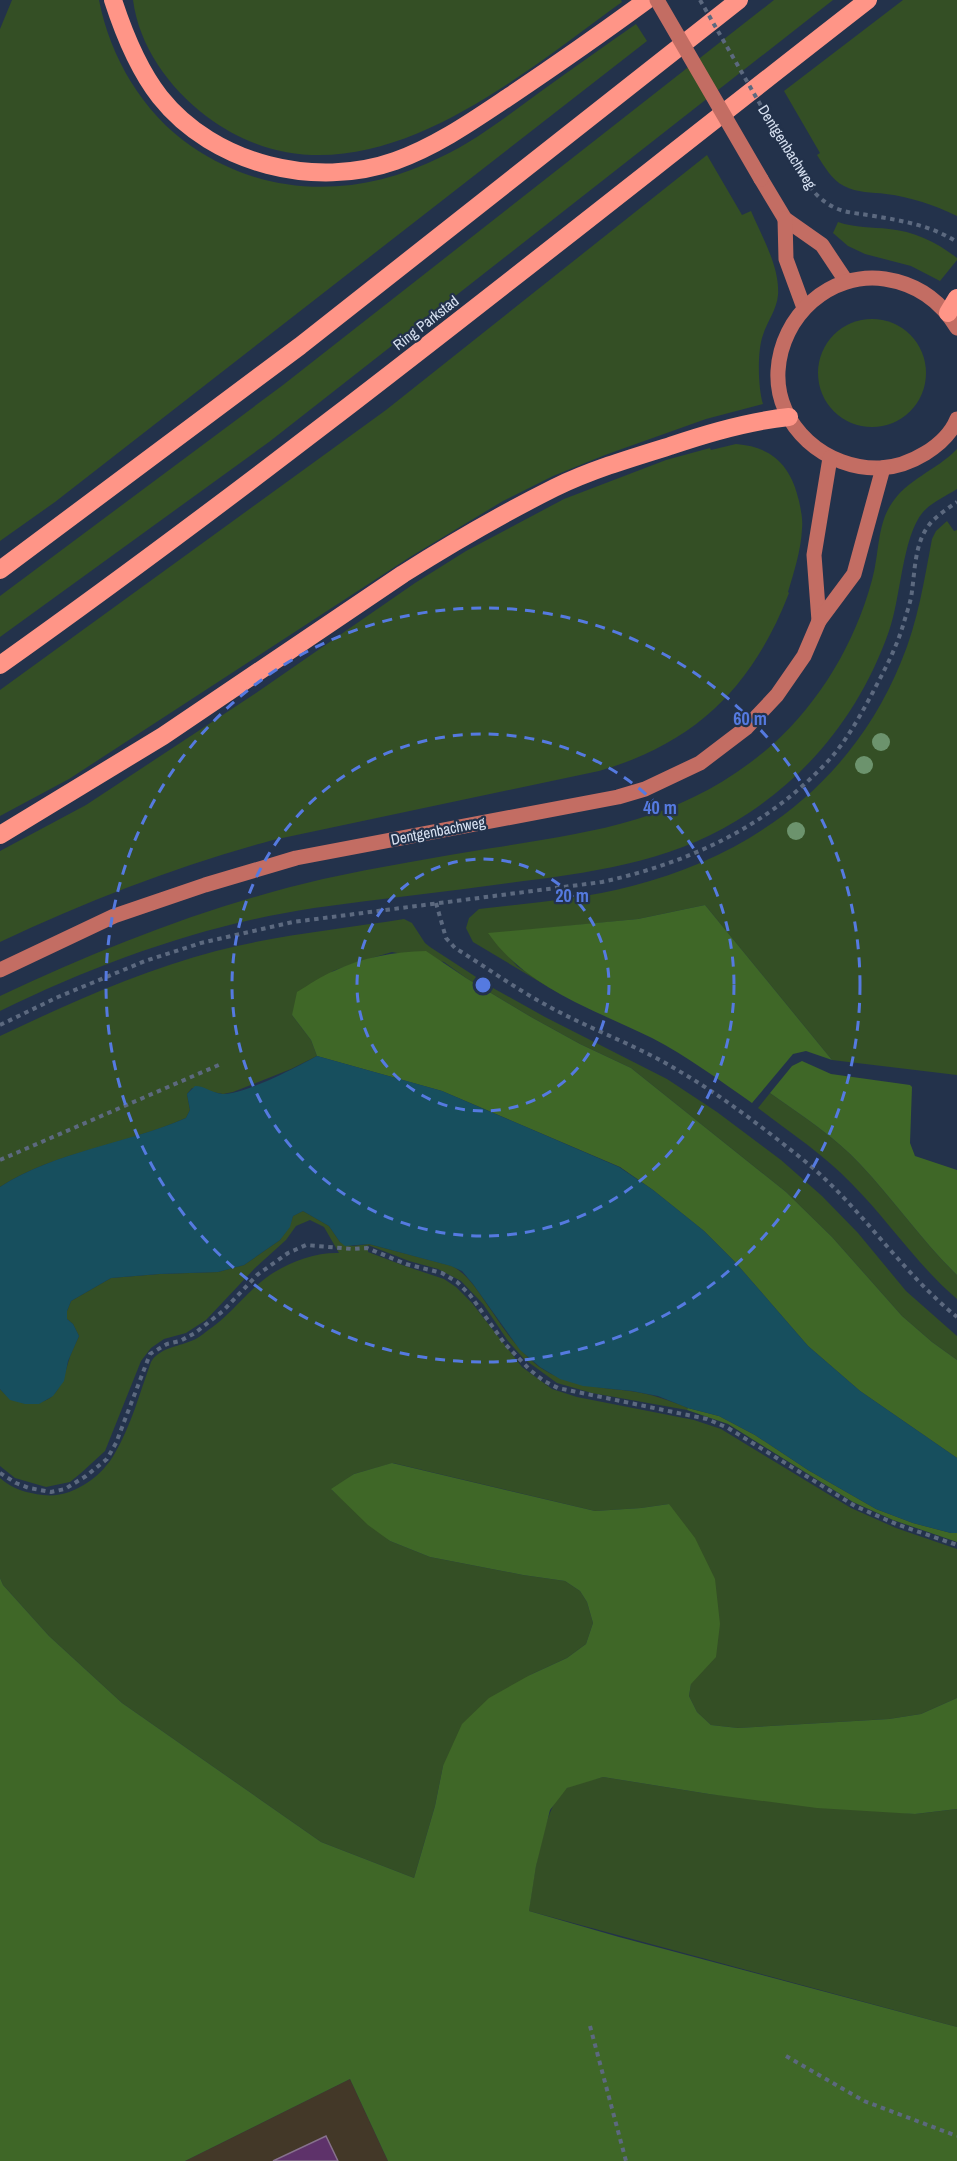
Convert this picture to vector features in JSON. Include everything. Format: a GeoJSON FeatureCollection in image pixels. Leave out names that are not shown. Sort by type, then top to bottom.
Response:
{"type":"FeatureCollection","features":[{"type":"Feature","properties":{"kind":"highway"},"geometry":{"type":"LineString","coordinates":[[113,0],[130,48],[147,77],[161,98],[185,122],[209,140],[244,157],[290,170],[327,172],[357,170],[395,161],[438,141],[471,122],[570,56],[647,0]]}},
{"type":"Feature","properties":{"kind":"highway"},"geometry":{"type":"LineString","coordinates":[[0,570],[300,346],[739,0]]}},
{"type":"Feature","properties":{"kind":"highway","name":"Ring Parkstad"},"geometry":{"type":"LineString","coordinates":[[0,665],[134,571],[351,405],[868,0]]}},
{"type":"Feature","properties":{"kind":"highway"},"geometry":{"type":"LineString","coordinates":[[0,835],[163,736],[413,568],[555,488],[610,465],[701,435],[770,419],[789,417]]}},
{"type":"Feature","properties":{"kind":"street"},"geometry":{"type":"LineString","coordinates":[[657,0],[785,219],[822,245],[846,281]]}},
{"type":"Feature","properties":{"kind":"street"},"geometry":{"type":"LineString","coordinates":[[785,219],[786,259],[804,308]]}},
{"type":"Feature","properties":{"kind":"street"},"geometry":{"type":"LineString","coordinates":[[954,313],[927,294],[902,282],[874,278],[846,281],[816,297],[804,308],[790,327],[781,348],[778,372],[781,395],[789,417],[806,440],[830,458],[847,465],[883,468],[912,461],[937,445],[957,419]]}},
{"type":"Feature","properties":{"kind":"street","name":"Dentgenbachweg"},"geometry":{"type":"LineString","coordinates":[[819,621],[814,555],[830,458]]}},
{"type":"Feature","properties":{"kind":"street","name":"Dentgenbachweg"},"geometry":{"type":"LineString","coordinates":[[0,970],[114,916],[205,885],[296,858],[618,797],[645,789],[700,763],[746,728],[777,695],[804,656],[819,621],[854,574],[883,468]]}},
{"type":"Feature","properties":{"kind":"path","name":"Dentgenbachweg"},"geometry":{"type":"LineString","coordinates":[[700,0],[790,156],[820,198],[845,213],[871,215],[910,223],[940,231],[957,242]]}},
{"type":"Feature","properties":{"kind":"path"},"geometry":{"type":"LineString","coordinates":[[943,512],[957,502]]}},
{"type":"Feature","properties":{"kind":"path"},"geometry":{"type":"LineString","coordinates":[[0,1025],[58,997],[145,961],[201,943],[293,922],[436,903],[446,938],[455,948],[548,1007],[636,1047],[679,1071],[722,1099],[808,1164],[829,1181],[851,1204],[912,1277],[957,1317]]}},
{"type":"Feature","properties":{"kind":"path"},"geometry":{"type":"LineString","coordinates":[[0,1160],[221,1064]]}},
{"type":"Feature","properties":{"kind":"path"},"geometry":{"type":"LineString","coordinates":[[0,1473],[29,1488],[51,1492],[65,1489],[86,1476],[106,1459],[116,1443],[150,1354],[167,1344],[180,1341],[195,1333],[224,1311],[257,1275],[288,1253],[306,1245],[367,1248],[406,1264],[442,1273],[457,1282],[484,1312],[505,1344],[530,1370],[551,1385],[569,1391],[707,1419],[728,1428],[855,1506],[896,1524],[957,1545]]}},
{"type":"Feature","properties":{"kind":"path"},"geometry":{"type":"LineString","coordinates":[[590,2026],[626,2161]]}},
{"type":"Feature","properties":{"kind":"path"},"geometry":{"type":"LineString","coordinates":[[786,2056],[864,2101],[957,2136]]}},
{"type":"Feature","properties":{"kind":"shaded area"},"geometry":{"type":"Polygon","coordinates":[[[350,2079],[388,2161],[185,2161],[350,2079]]]}},
{"type":"Feature","properties":{"kind":"green space"},"geometry":{"type":"Polygon","coordinates":[[[12,0],[99,0],[111,42],[120,63],[144,100],[174,133],[220,163],[251,176],[282,184],[314,187],[346,186],[378,180],[441,157],[492,127],[636,24],[647,41],[55,502],[0,541],[0,29],[12,0]]]}},
{"type":"Feature","properties":{"kind":"green space"},"geometry":{"type":"Polygon","coordinates":[[[133,0],[621,0],[622,2],[529,70],[478,103],[425,130],[370,149],[315,155],[260,145],[206,116],[192,105],[168,79],[149,50],[136,17],[133,0]]]}},
{"type":"Feature","properties":{"kind":"green space"},"geometry":{"type":"Polygon","coordinates":[[[774,0],[833,0],[269,442],[0,637],[0,596],[283,385],[774,0]]]}},
{"type":"Feature","properties":{"kind":"green space"},"geometry":{"type":"Polygon","coordinates":[[[903,0],[957,0],[957,216],[913,199],[859,191],[840,183],[817,155],[820,153],[784,91],[903,0]]]}},
{"type":"Feature","properties":{"kind":"green space"},"geometry":{"type":"Polygon","coordinates":[[[707,155],[742,215],[751,211],[776,274],[778,295],[763,335],[759,360],[763,404],[706,419],[605,455],[553,476],[503,501],[410,557],[69,779],[0,816],[0,690],[386,410],[707,155]]]}},
{"type":"Feature","properties":{"kind":"green space"},"geometry":{"type":"Polygon","coordinates":[[[838,222],[898,230],[916,235],[942,247],[957,260],[940,281],[911,266],[865,254],[848,246],[833,233],[838,222]]]}},
{"type":"Feature","properties":{"kind":"green space"},"geometry":{"type":"Polygon","coordinates":[[[872,319],[893,323],[910,335],[922,352],[926,373],[922,394],[910,411],[893,423],[872,427],[851,423],[834,411],[822,394],[818,373],[822,352],[834,335],[851,323],[872,319]]]}},
{"type":"Feature","properties":{"kind":"green space"},"geometry":{"type":"Polygon","coordinates":[[[736,444],[760,449],[778,460],[785,468],[796,489],[802,518],[800,545],[789,593],[758,656],[739,683],[692,727],[665,744],[634,759],[599,771],[273,840],[238,850],[134,885],[0,942],[0,851],[86,805],[466,551],[564,499],[666,460],[710,448],[711,450],[736,444]]]}},
{"type":"Feature","properties":{"kind":"green space"},"geometry":{"type":"Polygon","coordinates":[[[957,449],[957,489],[927,508],[916,523],[906,552],[889,631],[864,688],[848,715],[809,763],[787,784],[736,821],[683,847],[597,870],[314,908],[232,924],[114,961],[0,1011],[0,996],[39,978],[118,944],[240,901],[323,879],[605,828],[674,806],[707,790],[740,770],[772,745],[820,691],[846,649],[865,603],[874,571],[880,532],[890,506],[904,489],[957,449]]]}},
{"type":"Feature","properties":{"kind":"green space"},"geometry":{"type":"Polygon","coordinates":[[[947,521],[954,531],[957,530],[957,1075],[832,1060],[705,905],[638,919],[489,934],[517,966],[555,991],[473,942],[466,928],[469,918],[479,909],[594,894],[632,886],[677,872],[719,855],[758,833],[794,807],[827,777],[856,742],[881,704],[912,632],[932,539],[936,531],[947,521]]]}},
{"type":"Feature","properties":{"kind":"green space"},"geometry":{"type":"Polygon","coordinates":[[[705,905],[832,1060],[806,1051],[793,1054],[752,1103],[665,1045],[563,996],[542,983],[522,969],[488,933],[638,919],[705,905]]]}},
{"type":"Feature","properties":{"kind":"green space"},"geometry":{"type":"Polygon","coordinates":[[[404,919],[412,923],[430,947],[493,988],[667,1079],[717,1112],[781,1160],[822,1196],[858,1233],[906,1291],[957,1336],[957,1360],[902,1316],[832,1237],[786,1192],[631,1068],[531,1017],[444,962],[392,952],[333,971],[292,1015],[311,1040],[317,1056],[233,1092],[223,1094],[192,1088],[187,1094],[190,1110],[186,1118],[140,1135],[68,1156],[0,1187],[0,1036],[106,989],[188,959],[263,941],[404,919]]]}},
{"type":"Feature","properties":{"kind":"green space"},"geometry":{"type":"Polygon","coordinates":[[[426,951],[531,1017],[631,1068],[786,1192],[832,1237],[902,1316],[957,1360],[957,1458],[860,1391],[808,1346],[735,1262],[704,1231],[620,1167],[442,1091],[317,1056],[311,1040],[292,1015],[297,992],[324,975],[356,962],[390,954],[426,951]]]}},
{"type":"Feature","properties":{"kind":"green space"},"geometry":{"type":"Polygon","coordinates":[[[802,1061],[831,1074],[912,1087],[910,1143],[915,1156],[957,1170],[957,1275],[850,1154],[817,1126],[770,1093],[792,1066],[802,1061]]]}},
{"type":"Feature","properties":{"kind":"green space"},"geometry":{"type":"Polygon","coordinates":[[[770,1093],[828,1135],[872,1178],[957,1275],[957,1299],[929,1272],[865,1197],[840,1172],[758,1108],[770,1093]]]}},
{"type":"Feature","properties":{"kind":"green space"},"geometry":{"type":"Polygon","coordinates":[[[303,1211],[329,1226],[340,1242],[353,1246],[369,1244],[452,1266],[474,1285],[518,1347],[549,1373],[571,1382],[653,1396],[688,1408],[687,1410],[592,1393],[557,1383],[524,1359],[508,1341],[483,1304],[461,1281],[438,1269],[409,1261],[368,1245],[368,1252],[444,1279],[456,1287],[472,1303],[522,1367],[552,1389],[577,1397],[694,1420],[721,1429],[851,1508],[896,1528],[957,1549],[957,1698],[921,1714],[889,1719],[738,1728],[711,1725],[697,1712],[689,1696],[691,1684],[669,1504],[595,1511],[393,1463],[354,1474],[332,1490],[390,1541],[430,1557],[565,1581],[580,1591],[587,1602],[593,1623],[586,1644],[567,1658],[530,1675],[443,1766],[435,1806],[414,1878],[321,1842],[122,1703],[49,1636],[3,1585],[0,1578],[0,1478],[20,1490],[43,1495],[64,1494],[85,1484],[102,1470],[121,1443],[154,1357],[201,1335],[220,1321],[263,1280],[283,1267],[317,1255],[339,1253],[324,1227],[310,1220],[296,1226],[286,1240],[255,1268],[206,1320],[186,1333],[164,1339],[151,1348],[141,1361],[105,1451],[70,1482],[46,1487],[15,1478],[0,1466],[0,1389],[13,1399],[29,1402],[45,1401],[56,1392],[79,1336],[73,1324],[67,1319],[71,1301],[111,1278],[218,1272],[244,1265],[280,1240],[293,1216],[303,1211]]]}},
{"type":"Feature","properties":{"kind":"green space"},"geometry":{"type":"Polygon","coordinates":[[[688,1408],[719,1416],[755,1435],[808,1470],[876,1509],[913,1523],[957,1533],[957,1542],[893,1520],[853,1502],[728,1424],[687,1410],[688,1408]]]}},
{"type":"Feature","properties":{"kind":"green space"},"geometry":{"type":"Polygon","coordinates":[[[392,1463],[595,1511],[669,1504],[695,1538],[715,1579],[720,1624],[716,1657],[691,1684],[689,1696],[697,1712],[711,1725],[738,1728],[889,1719],[921,1714],[957,1698],[957,1809],[915,1814],[817,1808],[603,1777],[567,1788],[550,1810],[536,1866],[529,1911],[957,2027],[957,2161],[388,2161],[350,2079],[185,2161],[0,2161],[0,1578],[3,1585],[49,1636],[122,1703],[321,1842],[414,1878],[435,1806],[443,1766],[462,1724],[489,1698],[567,1658],[586,1644],[593,1623],[587,1602],[580,1591],[565,1581],[430,1557],[390,1541],[368,1525],[331,1489],[354,1474],[392,1463]]]}},
{"type":"Feature","properties":{"kind":"green space"},"geometry":{"type":"Polygon","coordinates":[[[603,1777],[709,1794],[915,1814],[957,1809],[957,2027],[529,1911],[540,1845],[551,1811],[558,1798],[571,1786],[603,1777]]]}},
{"type":"Feature","properties":{"kind":"water"},"geometry":{"type":"Polygon","coordinates":[[[317,1056],[442,1091],[619,1167],[653,1190],[704,1231],[735,1262],[808,1346],[860,1391],[957,1458],[957,1533],[913,1523],[876,1509],[808,1470],[755,1435],[719,1416],[688,1408],[658,1396],[583,1386],[560,1379],[540,1367],[520,1350],[462,1271],[369,1244],[345,1246],[329,1226],[303,1211],[293,1216],[290,1227],[280,1240],[244,1265],[218,1272],[111,1278],[71,1301],[67,1319],[73,1324],[79,1336],[68,1361],[64,1381],[53,1396],[39,1404],[25,1404],[10,1400],[0,1389],[0,1187],[68,1156],[140,1135],[186,1118],[190,1110],[187,1094],[195,1086],[222,1094],[232,1093],[270,1080],[317,1056]]]}},
{"type":"Feature","properties":{"kind":"building"},"geometry":{"type":"Polygon","coordinates":[[[326,2136],[338,2161],[273,2161],[326,2136]]]}}]}
